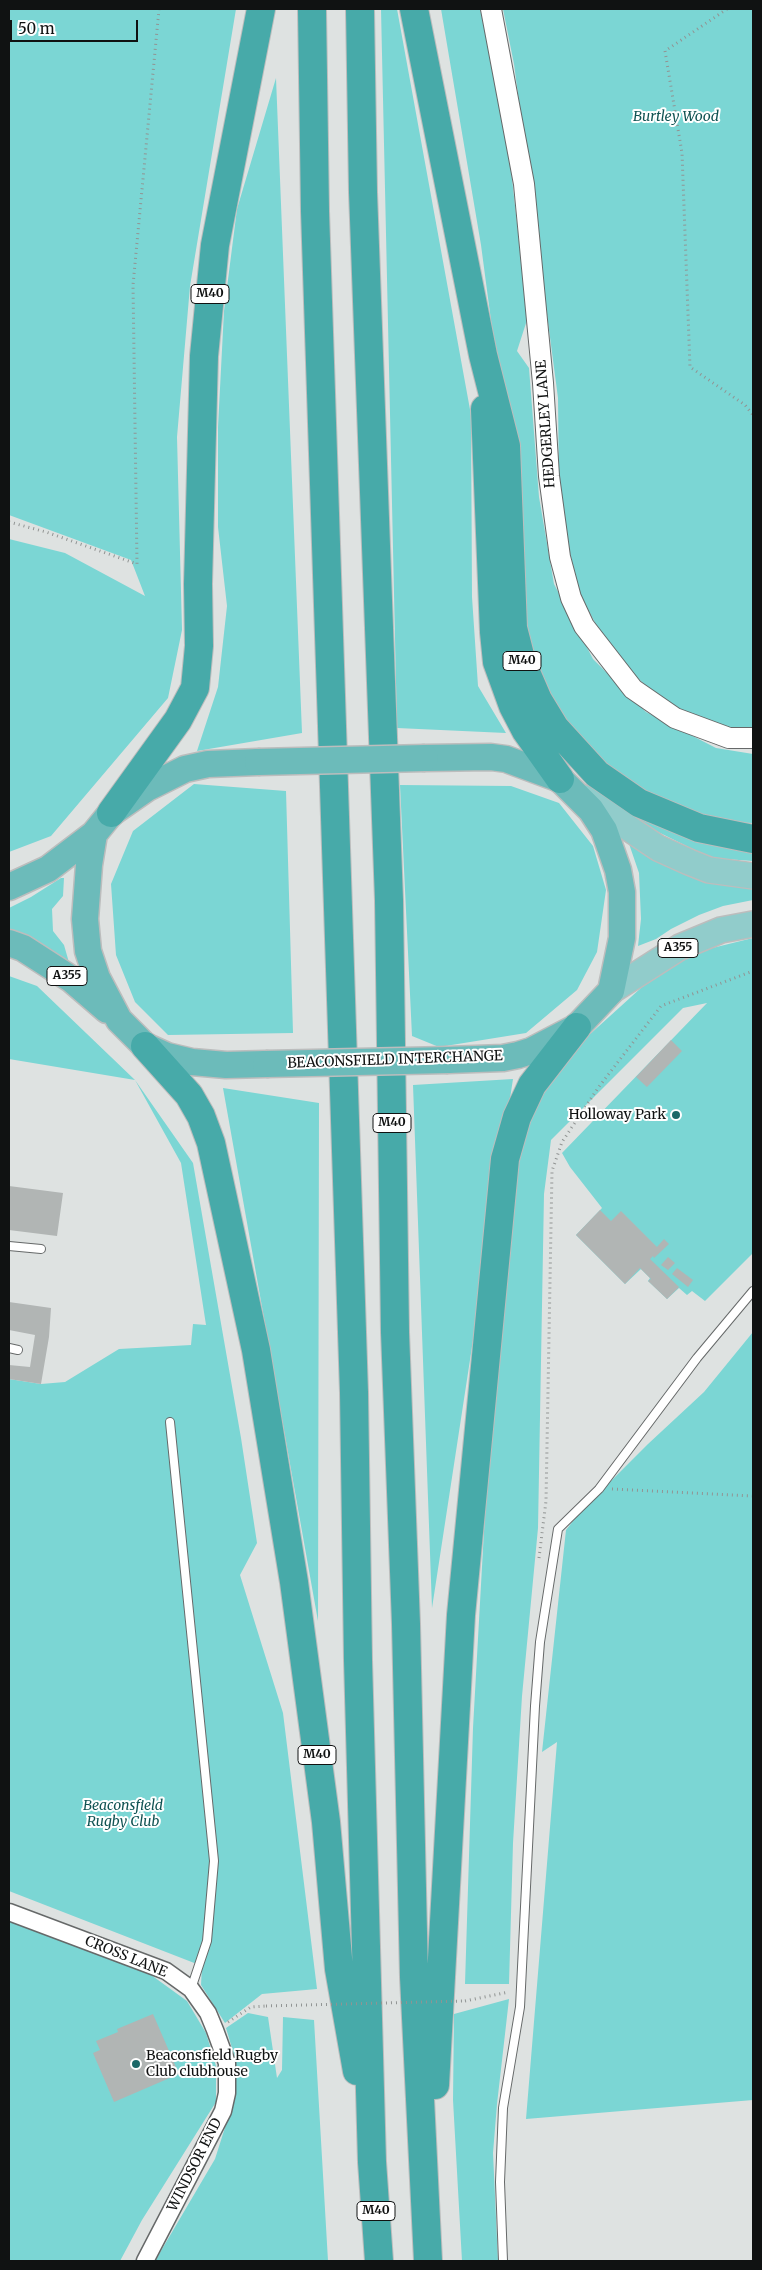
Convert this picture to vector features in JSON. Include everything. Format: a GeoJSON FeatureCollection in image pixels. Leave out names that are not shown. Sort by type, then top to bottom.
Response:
{"type":"FeatureCollection","features":[{"type":"Feature","properties":{"kind":"highway","name":"M40"},"geometry":{"type":"LineString","coordinates":[[103,824],[178,720],[194,688],[199,646],[198,564],[204,356],[215,244],[261,9]]}},
{"type":"Feature","properties":{"kind":"highway","name":"M40"},"geometry":{"type":"LineString","coordinates":[[312,9],[318,291],[354,1382],[358,1660],[372,2162],[379,2261]]}},
{"type":"Feature","properties":{"kind":"highway","name":"M40"},"geometry":{"type":"LineString","coordinates":[[360,9],[363,192],[389,900],[395,1332],[406,1624],[414,1977],[427,2249]]}},
{"type":"Feature","properties":{"kind":"highway","name":"M40"},"geometry":{"type":"LineString","coordinates":[[414,9],[446,160],[483,356],[506,446],[513,628],[522,663],[538,700],[555,728],[597,774],[639,803],[700,828],[753,839]]}},
{"type":"Feature","properties":{"kind":"highway","name":"M40"},"geometry":{"type":"LineString","coordinates":[[483,356],[494,632],[497,662],[513,706],[526,731],[565,784]]}},
{"type":"Feature","properties":{"kind":"highway"},"geometry":{"type":"LineString","coordinates":[[9,887],[48,869],[147,788],[185,769],[208,764],[258,762],[491,757],[506,759],[565,784],[591,810],[604,830],[618,870],[622,892],[623,922],[611,990]]}},
{"type":"Feature","properties":{"kind":"highway","name":"BEACONSFIELD INTERCHANGE"},"geometry":{"type":"LineString","coordinates":[[103,824],[89,865],[85,919],[88,951],[97,978],[119,1020],[145,1046],[167,1056],[192,1062],[226,1065],[503,1058],[518,1055],[547,1043],[577,1027],[611,990]]}},
{"type":"Feature","properties":{"kind":"highway","name":"A355"},"geometry":{"type":"LineString","coordinates":[[9,943],[23,948],[71,979],[119,1020]]}},
{"type":"Feature","properties":{"kind":"highway","name":"M40"},"geometry":{"type":"LineString","coordinates":[[427,2249],[461,1615],[506,1159],[517,1117],[532,1085],[577,1027]]}},
{"type":"Feature","properties":{"kind":"highway","name":"M40"},"geometry":{"type":"LineString","coordinates":[[145,1046],[189,1095],[204,1125],[219,1171],[254,1340],[294,1582],[326,1822],[339,1969],[372,2162]]}},
{"type":"Feature","properties":{"kind":"main road"},"geometry":{"type":"LineString","coordinates":[[565,784],[626,828],[673,855],[709,870],[753,876]]}},
{"type":"Feature","properties":{"kind":"main road","name":"A355"},"geometry":{"type":"LineString","coordinates":[[611,990],[680,947],[721,930],[753,924]]}},
{"type":"Feature","properties":{"kind":"street","name":"HEDGERLEY LANE"},"geometry":{"type":"LineString","coordinates":[[491,9],[524,184],[543,383],[549,476],[560,557],[571,598],[584,626],[633,689],[675,718],[729,738],[753,738]]}},
{"type":"Feature","properties":{"kind":"street","name":"CROSS LANE"},"geometry":{"type":"LineString","coordinates":[[9,1912],[166,1971],[191,1989],[208,2013],[227,2063]]}},
{"type":"Feature","properties":{"kind":"street","name":"WINDSOR END"},"geometry":{"type":"LineString","coordinates":[[145,2261],[223,2111],[227,2093],[227,2063]]}},
{"type":"Feature","properties":{"kind":"lane"},"geometry":{"type":"LineString","coordinates":[[9,1246],[41,1249]]}},
{"type":"Feature","properties":{"kind":"lane"},"geometry":{"type":"LineString","coordinates":[[503,2261],[500,2182],[503,2108],[520,2007],[540,1642],[558,1529],[599,1488],[697,1358],[753,1291]]}},
{"type":"Feature","properties":{"kind":"lane"},"geometry":{"type":"LineString","coordinates":[[9,1348],[18,1350]]}},
{"type":"Feature","properties":{"kind":"lane"},"geometry":{"type":"LineString","coordinates":[[170,1422],[214,1861],[207,1941],[191,1989]]}},
{"type":"Feature","properties":{"kind":"path"},"geometry":{"type":"LineString","coordinates":[[9,522],[46,532],[138,564],[134,285],[159,9]]}},
{"type":"Feature","properties":{"kind":"path"},"geometry":{"type":"LineString","coordinates":[[727,9],[665,51],[682,153],[690,367],[745,404],[753,415]]}},
{"type":"Feature","properties":{"kind":"path"},"geometry":{"type":"LineString","coordinates":[[538,1567],[546,1501],[552,1171],[562,1142],[598,1088],[661,1006],[753,971]]}},
{"type":"Feature","properties":{"kind":"path"},"geometry":{"type":"LineString","coordinates":[[599,1488],[753,1496]]}},
{"type":"Feature","properties":{"kind":"path"},"geometry":{"type":"LineString","coordinates":[[215,2030],[250,2007],[465,2001],[513,1991]]}},
{"type":"Feature","properties":{"kind":"green space"},"geometry":{"type":"Polygon","coordinates":[[[9,9],[236,9],[190,286],[177,437],[182,630],[168,698],[51,836],[9,852],[9,539],[65,553],[145,596],[131,560],[9,515],[9,9]]]}},
{"type":"Feature","properties":{"kind":"green space"},"geometry":{"type":"Polygon","coordinates":[[[381,9],[397,9],[471,415],[472,597],[478,686],[506,733],[397,728],[381,9]]]}},
{"type":"Feature","properties":{"kind":"green space"},"geometry":{"type":"Polygon","coordinates":[[[441,9],[480,9],[492,65],[511,170],[526,304],[527,320],[517,351],[529,368],[539,497],[554,584],[593,659],[646,712],[716,748],[753,754],[753,823],[720,822],[682,811],[605,768],[543,693],[525,632],[508,404],[492,328],[481,245],[441,9]]]}},
{"type":"Feature","properties":{"kind":"green space","name":"Burtley Wood"},"geometry":{"type":"Polygon","coordinates":[[[503,9],[753,9],[753,729],[726,727],[695,717],[664,701],[613,657],[580,594],[567,541],[559,487],[558,398],[514,64],[503,9]]]}},
{"type":"Feature","properties":{"kind":"green space"},"geometry":{"type":"Polygon","coordinates":[[[276,78],[302,733],[197,751],[218,687],[227,606],[218,527],[218,427],[224,311],[237,209],[276,78]]]}},
{"type":"Feature","properties":{"kind":"green space"},"geometry":{"type":"Polygon","coordinates":[[[194,784],[286,791],[293,1033],[168,1035],[135,1002],[116,955],[111,884],[133,831],[194,784]]]}},
{"type":"Feature","properties":{"kind":"green space"},"geometry":{"type":"Polygon","coordinates":[[[400,785],[511,786],[559,803],[593,846],[606,890],[597,952],[577,990],[526,1033],[439,1047],[412,1036],[400,785]]]}},
{"type":"Feature","properties":{"kind":"green space"},"geometry":{"type":"Polygon","coordinates":[[[615,796],[753,846],[753,861],[711,858],[654,830],[613,803],[615,796]]]}},
{"type":"Feature","properties":{"kind":"green space"},"geometry":{"type":"Polygon","coordinates":[[[626,835],[753,885],[753,900],[723,906],[699,915],[656,939],[638,946],[641,919],[639,873],[626,835]]]}},
{"type":"Feature","properties":{"kind":"green space"},"geometry":{"type":"Polygon","coordinates":[[[64,878],[63,896],[52,909],[53,931],[64,945],[72,973],[9,937],[9,908],[64,878]]]}},
{"type":"Feature","properties":{"kind":"green space"},"geometry":{"type":"Polygon","coordinates":[[[753,938],[753,1253],[705,1301],[692,1291],[687,1295],[679,1288],[667,1299],[648,1281],[650,1278],[641,1269],[625,1284],[576,1235],[602,1208],[570,1167],[562,1153],[707,1003],[683,1008],[551,1140],[544,1194],[538,1528],[522,1696],[513,1843],[509,1984],[465,1984],[473,1728],[486,1495],[521,1140],[539,1088],[577,1046],[642,987],[696,952],[753,938]]]}},
{"type":"Feature","properties":{"kind":"green space"},"geometry":{"type":"Polygon","coordinates":[[[9,976],[37,986],[135,1080],[9,1059],[9,976]]]}},
{"type":"Feature","properties":{"kind":"green space"},"geometry":{"type":"Polygon","coordinates":[[[513,1079],[432,1608],[413,1085],[513,1079]]]}},
{"type":"Feature","properties":{"kind":"green space","name":"Beaconsfield Rugby Club"},"geometry":{"type":"Polygon","coordinates":[[[135,1080],[193,1163],[241,1438],[257,1543],[240,1575],[283,1713],[317,1989],[262,1994],[225,2023],[201,1985],[202,1966],[9,1891],[9,1379],[41,1384],[65,1382],[119,1349],[191,1345],[193,1324],[206,1325],[181,1163],[135,1080]]]}},
{"type":"Feature","properties":{"kind":"green space"},"geometry":{"type":"Polygon","coordinates":[[[223,1088],[319,1103],[318,1621],[223,1088]]]}},
{"type":"Feature","properties":{"kind":"green space"},"geometry":{"type":"Polygon","coordinates":[[[753,1332],[753,2100],[526,2119],[557,1742],[542,1752],[566,1530],[580,1512],[648,1444],[704,1392],[753,1332]]]}},
{"type":"Feature","properties":{"kind":"green space"},"geometry":{"type":"Polygon","coordinates":[[[9,1913],[118,1951],[187,2001],[206,2033],[216,2066],[216,2102],[142,2220],[120,2261],[9,2261],[9,1913]]]}},
{"type":"Feature","properties":{"kind":"green space"},"geometry":{"type":"Polygon","coordinates":[[[509,1999],[493,2153],[498,2261],[462,2261],[453,2100],[454,2014],[509,1999]]]}},
{"type":"Feature","properties":{"kind":"green space"},"geometry":{"type":"Polygon","coordinates":[[[248,2013],[268,2017],[277,2078],[282,2070],[283,2017],[314,2020],[328,2261],[155,2261],[215,2159],[236,2093],[234,2055],[226,2028],[248,2013]]]}},
{"type":"Feature","properties":{"kind":"building"},"geometry":{"type":"Polygon","coordinates":[[[671,1040],[682,1051],[647,1087],[636,1077],[671,1040]]]}},
{"type":"Feature","properties":{"kind":"building"},"geometry":{"type":"Polygon","coordinates":[[[9,1186],[63,1193],[57,1236],[9,1230],[9,1186]]]}},
{"type":"Feature","properties":{"kind":"building"},"geometry":{"type":"Polygon","coordinates":[[[600,1210],[611,1221],[621,1211],[657,1247],[664,1239],[669,1244],[654,1258],[653,1256],[650,1259],[679,1287],[667,1299],[648,1281],[651,1279],[640,1268],[625,1284],[576,1235],[600,1210]]]}},
{"type":"Feature","properties":{"kind":"building"},"geometry":{"type":"Polygon","coordinates":[[[668,1257],[675,1263],[668,1270],[661,1265],[668,1257]]]}},
{"type":"Feature","properties":{"kind":"building"},"geometry":{"type":"Polygon","coordinates":[[[677,1268],[693,1280],[688,1287],[672,1274],[677,1268]]]}},
{"type":"Feature","properties":{"kind":"building"},"geometry":{"type":"Polygon","coordinates":[[[9,1302],[51,1308],[49,1337],[41,1384],[9,1379],[9,1365],[30,1367],[35,1335],[9,1330],[9,1302]]]}},
{"type":"Feature","properties":{"kind":"building","name":"Beaconsfield Rugby Club clubhouse"},"geometry":{"type":"Polygon","coordinates":[[[153,2014],[179,2074],[114,2102],[93,2053],[100,2050],[96,2041],[118,2032],[117,2029],[153,2014]]]}},
{"type":"Feature","properties":{"kind":"place","name":"Holloway Park"},"geometry":{"type":"Point","coordinates":[676,1115]}},
{"type":"Feature","properties":{"kind":"place","name":"Beaconsfield Rugby Club clubhouse"},"geometry":{"type":"Point","coordinates":[136,2064]}}]}
